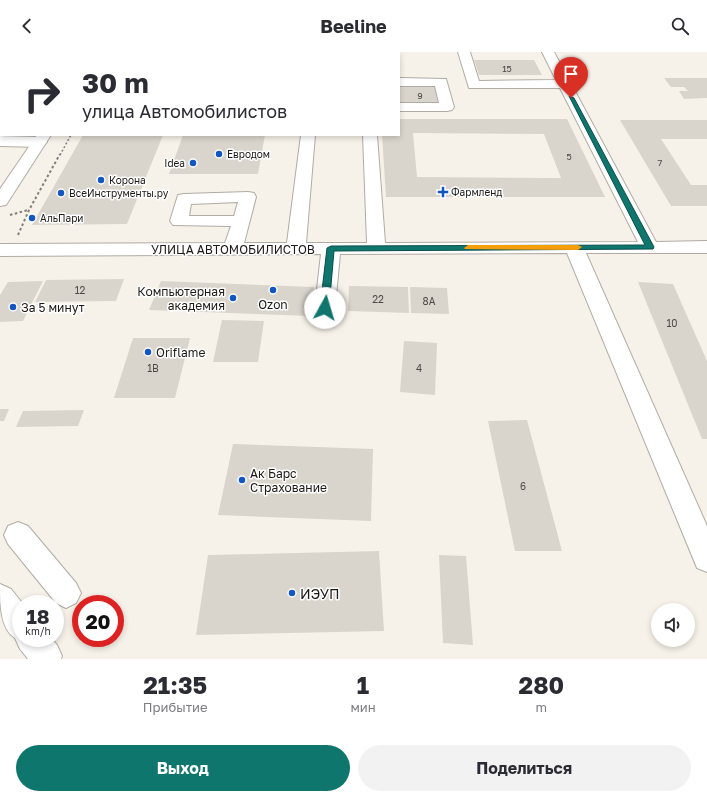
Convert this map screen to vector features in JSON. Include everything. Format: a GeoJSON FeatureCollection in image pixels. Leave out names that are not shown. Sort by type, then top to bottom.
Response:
{"type":"FeatureCollection","features":[{"type":"Feature","properties":{"kind":"street"},"geometry":{"type":"LineString","coordinates":[[464,52],[474,85],[564,84]]}},
{"type":"Feature","properties":{"kind":"street"},"geometry":{"type":"LineString","coordinates":[[548,52],[650,247]]}},
{"type":"Feature","properties":{"kind":"street"},"geometry":{"type":"LineString","coordinates":[[400,82],[441,82],[447,106],[400,107]]}},
{"type":"Feature","properties":{"kind":"street"},"geometry":{"type":"LineString","coordinates":[[296,249],[308,136]]}},
{"type":"Feature","properties":{"kind":"street"},"geometry":{"type":"LineString","coordinates":[[370,136],[376,248]]}},
{"type":"Feature","properties":{"kind":"street"},"geometry":{"type":"LineString","coordinates":[[0,141],[42,138]]}},
{"type":"Feature","properties":{"kind":"street"},"geometry":{"type":"LineString","coordinates":[[0,201],[42,138]]}},
{"type":"Feature","properties":{"kind":"street"},"geometry":{"type":"LineString","coordinates":[[233,249],[241,221]]}},
{"type":"Feature","properties":{"kind":"street"},"geometry":{"type":"LineString","coordinates":[[574,247],[707,558]]}},
{"type":"Feature","properties":{"kind":"street","name":"УЛИЦА АВТОМОБИЛИСТОВ"},"geometry":{"type":"LineString","coordinates":[[0,250],[707,247]]}},
{"type":"Feature","properties":{"kind":"street"},"geometry":{"type":"LineString","coordinates":[[325,308],[331,248]]}},
{"type":"Feature","properties":{"kind":"street"},"geometry":{"type":"LineString","coordinates":[[18,535],[66,592]]}},
{"type":"Feature","properties":{"kind":"street"},"geometry":{"type":"LineString","coordinates":[[0,599],[12,614]]}},
{"type":"Feature","properties":{"kind":"path"},"geometry":{"type":"LineString","coordinates":[[17,239],[29,210],[71,136]]}},
{"type":"Feature","properties":{"kind":"path"},"geometry":{"type":"LineString","coordinates":[[10,215],[29,210]]}},
{"type":"Feature","properties":{"kind":"building"},"geometry":{"type":"Polygon","coordinates":[[[474,60],[534,60],[542,75],[479,75],[474,60]]]}},
{"type":"Feature","properties":{"kind":"building"},"geometry":{"type":"Polygon","coordinates":[[[664,78],[707,78],[707,98],[684,99],[679,91],[688,91],[684,87],[671,87],[664,78]]]}},
{"type":"Feature","properties":{"kind":"building"},"geometry":{"type":"Polygon","coordinates":[[[400,87],[439,87],[442,102],[400,102],[400,87]]]}},
{"type":"Feature","properties":{"kind":"building"},"geometry":{"type":"Polygon","coordinates":[[[400,119],[567,119],[605,197],[386,197],[382,136],[400,136],[400,119]],[[413,133],[417,177],[561,178],[544,134],[413,133]]]}},
{"type":"Feature","properties":{"kind":"building"},"geometry":{"type":"Polygon","coordinates":[[[620,120],[707,120],[707,139],[661,139],[691,185],[707,185],[707,206],[671,206],[620,120]]]}},
{"type":"Feature","properties":{"kind":"building","name":"Корона"},"geometry":{"type":"Polygon","coordinates":[[[82,136],[163,136],[127,224],[32,225],[82,136]]]}},
{"type":"Feature","properties":{"kind":"building","name":"Евродом"},"geometry":{"type":"Polygon","coordinates":[[[183,136],[265,136],[258,174],[169,174],[183,136]]]}},
{"type":"Feature","properties":{"kind":"building"},"geometry":{"type":"Polygon","coordinates":[[[124,279],[116,301],[35,302],[46,280],[124,279]]]}},
{"type":"Feature","properties":{"kind":"building"},"geometry":{"type":"Polygon","coordinates":[[[43,281],[23,321],[0,322],[0,295],[8,282],[43,281]]]}},
{"type":"Feature","properties":{"kind":"building","name":"Компьютерная академия"},"geometry":{"type":"Polygon","coordinates":[[[161,281],[314,287],[310,316],[149,310],[161,281]]]}},
{"type":"Feature","properties":{"kind":"building"},"geometry":{"type":"Polygon","coordinates":[[[638,282],[673,284],[707,361],[707,439],[702,439],[638,282]]]}},
{"type":"Feature","properties":{"kind":"building"},"geometry":{"type":"Polygon","coordinates":[[[349,286],[408,287],[409,313],[348,311],[349,286]]]}},
{"type":"Feature","properties":{"kind":"building"},"geometry":{"type":"Polygon","coordinates":[[[410,287],[447,288],[449,314],[411,313],[410,287]]]}},
{"type":"Feature","properties":{"kind":"building"},"geometry":{"type":"Polygon","coordinates":[[[222,320],[264,321],[258,362],[213,362],[222,320]]]}},
{"type":"Feature","properties":{"kind":"building"},"geometry":{"type":"Polygon","coordinates":[[[133,338],[190,338],[175,398],[114,398],[133,338]]]}},
{"type":"Feature","properties":{"kind":"building"},"geometry":{"type":"Polygon","coordinates":[[[404,341],[437,343],[435,395],[400,392],[404,341]]]}},
{"type":"Feature","properties":{"kind":"building"},"geometry":{"type":"Polygon","coordinates":[[[0,409],[9,409],[4,421],[0,421],[0,409]]]}},
{"type":"Feature","properties":{"kind":"building"},"geometry":{"type":"Polygon","coordinates":[[[84,410],[78,426],[16,427],[23,411],[84,410]]]}},
{"type":"Feature","properties":{"kind":"building"},"geometry":{"type":"Polygon","coordinates":[[[527,420],[562,551],[515,551],[488,421],[527,420]]]}},
{"type":"Feature","properties":{"kind":"building"},"geometry":{"type":"Polygon","coordinates":[[[233,444],[373,449],[371,521],[218,515],[233,444]]]}},
{"type":"Feature","properties":{"kind":"building","name":"ИЭУП"},"geometry":{"type":"Polygon","coordinates":[[[379,551],[384,631],[196,635],[208,555],[379,551]]]}},
{"type":"Feature","properties":{"kind":"building"},"geometry":{"type":"Polygon","coordinates":[[[439,555],[466,556],[473,645],[443,643],[439,555]]]}},
{"type":"Feature","properties":{"kind":"slow traffic"},"geometry":{"type":"LineString","coordinates":[[468,248],[578,247]]}},
{"type":"Feature","properties":{"kind":"place","name":"Евродом"},"geometry":{"type":"Point","coordinates":[219,154]}},
{"type":"Feature","properties":{"kind":"place","name":"Idea"},"geometry":{"type":"Point","coordinates":[193,163]}},
{"type":"Feature","properties":{"kind":"place","name":"Корона"},"geometry":{"type":"Point","coordinates":[101,180]}},
{"type":"Feature","properties":{"kind":"place","name":"Фармленд"},"geometry":{"type":"Point","coordinates":[443,192]}},
{"type":"Feature","properties":{"kind":"place","name":"ВсеИнструменты.ру"},"geometry":{"type":"Point","coordinates":[61,193]}},
{"type":"Feature","properties":{"kind":"place","name":"АльПари"},"geometry":{"type":"Point","coordinates":[32,218]}},
{"type":"Feature","properties":{"kind":"place","name":"Ozon"},"geometry":{"type":"Point","coordinates":[273,290]}},
{"type":"Feature","properties":{"kind":"place","name":"Компьютерная академия"},"geometry":{"type":"Point","coordinates":[233,298]}},
{"type":"Feature","properties":{"kind":"place","name":"За 5 минут"},"geometry":{"type":"Point","coordinates":[13,307]}},
{"type":"Feature","properties":{"kind":"place","name":"Oriflame"},"geometry":{"type":"Point","coordinates":[148,352]}},
{"type":"Feature","properties":{"kind":"place","name":"Ак Барс Страхование"},"geometry":{"type":"Point","coordinates":[242,480]}},
{"type":"Feature","properties":{"kind":"place","name":"ИЭУП"},"geometry":{"type":"Point","coordinates":[292,593]}},
{"type":"Feature","properties":{"kind":"route"},"geometry":{"type":"LineString","coordinates":[[325,308],[331,248],[650,247],[571,98]]}}]}
